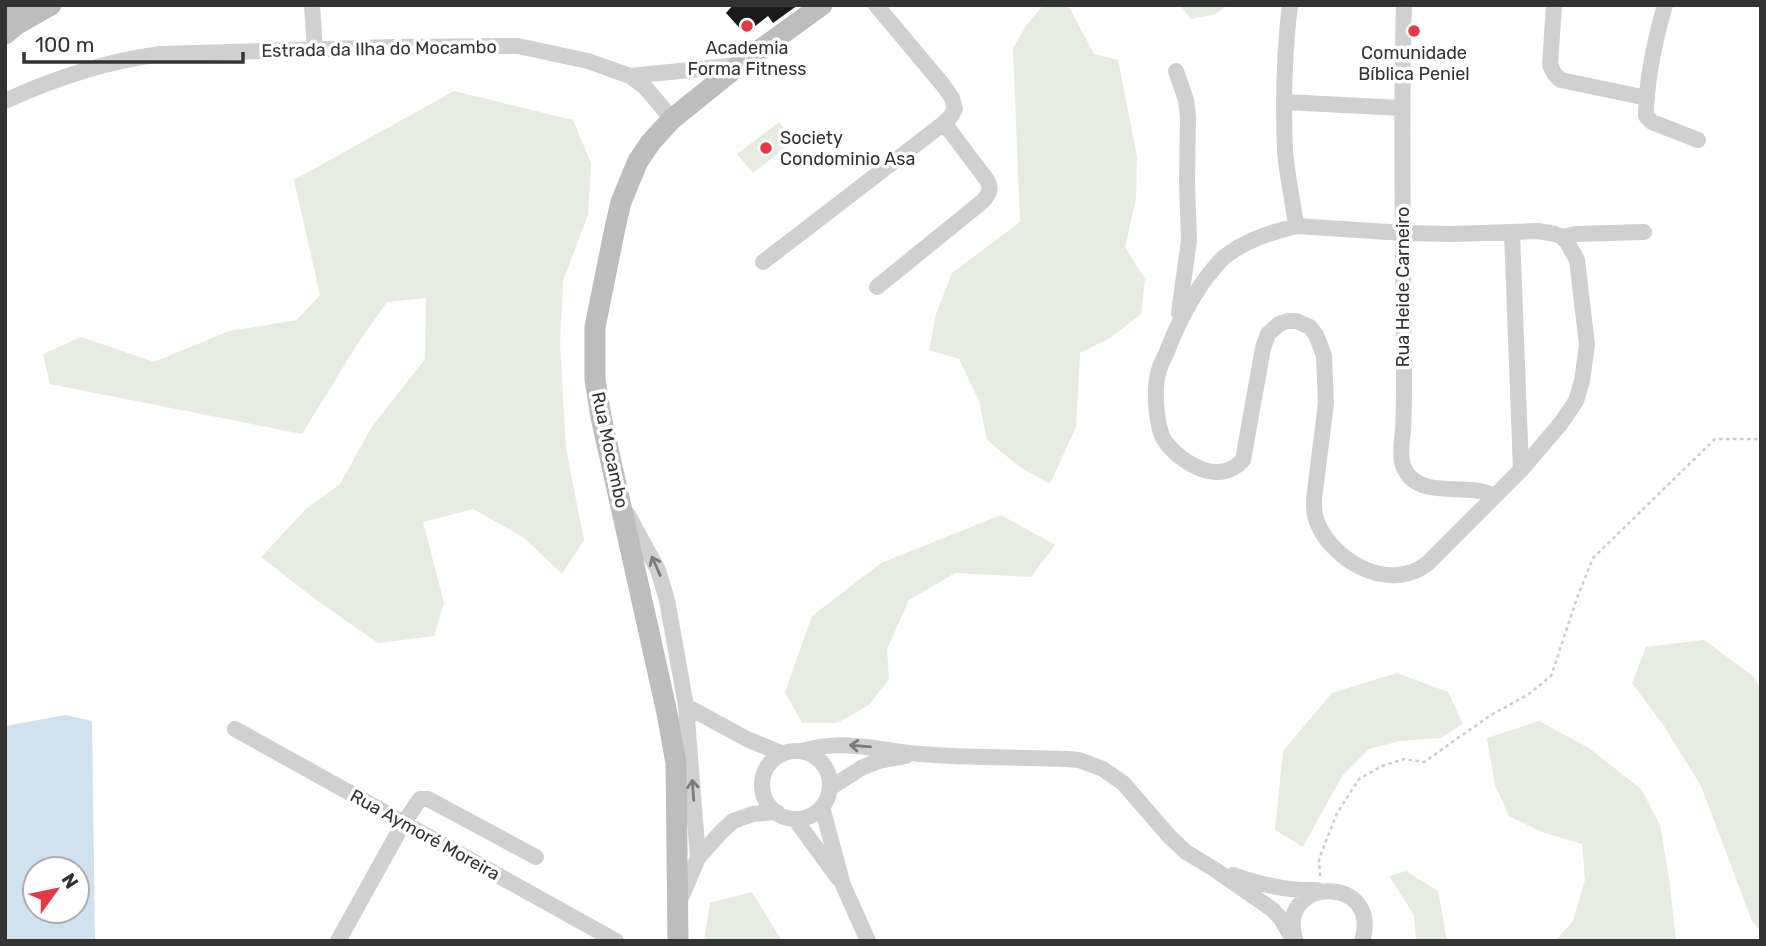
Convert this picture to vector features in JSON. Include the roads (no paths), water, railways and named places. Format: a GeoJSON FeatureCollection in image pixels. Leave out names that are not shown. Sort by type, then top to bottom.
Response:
{"type":"FeatureCollection","features":[{"type":"Feature","properties":{"kind":"main road"},"geometry":{"type":"LineString","coordinates":[[5,12],[18,5]]}},
{"type":"Feature","properties":{"kind":"main road"},"geometry":{"type":"LineString","coordinates":[[5,34],[51,5]]}},
{"type":"Feature","properties":{"kind":"main road","name":"Rua Mocambo"},"geometry":{"type":"LineString","coordinates":[[678,941],[676,763],[601,418],[596,379],[595,327],[621,202],[638,161],[651,142],[672,119],[739,65],[822,5]]}},
{"type":"Feature","properties":{"kind":"street"},"geometry":{"type":"LineString","coordinates":[[312,5],[314,50]]}},
{"type":"Feature","properties":{"kind":"street"},"geometry":{"type":"LineString","coordinates":[[763,262],[947,119],[955,109],[954,102],[943,85],[876,5]]}},
{"type":"Feature","properties":{"kind":"street"},"geometry":{"type":"LineString","coordinates":[[1290,5],[1287,29],[1285,153],[1296,226]]}},
{"type":"Feature","properties":{"kind":"street","name":"Rua Heide Carneiro"},"geometry":{"type":"LineString","coordinates":[[1404,5],[1401,108],[1404,233],[1402,464],[1410,477],[1423,486],[1474,489],[1494,496]]}},
{"type":"Feature","properties":{"kind":"street"},"geometry":{"type":"LineString","coordinates":[[1554,5],[1550,65],[1553,73],[1561,80],[1647,98]]}},
{"type":"Feature","properties":{"kind":"street"},"geometry":{"type":"LineString","coordinates":[[1665,5],[1646,116],[1652,122],[1698,140]]}},
{"type":"Feature","properties":{"kind":"street","name":"Estrada da Ilha do Mocambo"},"geometry":{"type":"LineString","coordinates":[[5,101],[82,71],[127,58],[161,54],[518,46],[588,61],[630,76],[645,87],[672,119]]}},
{"type":"Feature","properties":{"kind":"street","name":"Estrada da Ilha do Mocambo"},"geometry":{"type":"LineString","coordinates":[[630,76],[739,65]]}},
{"type":"Feature","properties":{"kind":"street"},"geometry":{"type":"LineString","coordinates":[[1176,71],[1186,100],[1188,117],[1189,240],[1177,326]]}},
{"type":"Feature","properties":{"kind":"street"},"geometry":{"type":"LineString","coordinates":[[1285,102],[1401,108]]}},
{"type":"Feature","properties":{"kind":"street"},"geometry":{"type":"LineString","coordinates":[[877,287],[984,201],[990,193],[988,180],[947,119]]}},
{"type":"Feature","properties":{"kind":"street"},"geometry":{"type":"LineString","coordinates":[[1296,226],[1452,234],[1538,231],[1562,237],[1577,260],[1587,345],[1576,401],[1561,424],[1521,470],[1440,552],[1420,569],[1407,575],[1375,573],[1350,562],[1322,533],[1314,514],[1326,402],[1324,356],[1310,327],[1296,321],[1288,321],[1279,324],[1268,334],[1263,348],[1243,460],[1236,468],[1209,472],[1187,463],[1161,435],[1157,404],[1158,374],[1177,326],[1194,294],[1221,260],[1240,246],[1260,236],[1296,226]]}},
{"type":"Feature","properties":{"kind":"street"},"geometry":{"type":"LineString","coordinates":[[1512,232],[1521,470]]}},
{"type":"Feature","properties":{"kind":"street"},"geometry":{"type":"LineString","coordinates":[[1562,237],[1576,234],[1644,232]]}},
{"type":"Feature","properties":{"kind":"street"},"geometry":{"type":"LineString","coordinates":[[621,502],[658,569],[667,600],[686,706],[698,858]]}},
{"type":"Feature","properties":{"kind":"street"},"geometry":{"type":"LineString","coordinates":[[686,706],[747,739],[783,754]]}},
{"type":"Feature","properties":{"kind":"street","name":"Rua Aymoré Moreira"},"geometry":{"type":"LineString","coordinates":[[234,729],[616,941]]}},
{"type":"Feature","properties":{"kind":"street"},"geometry":{"type":"LineString","coordinates":[[802,751],[819,760],[829,777],[830,788],[822,807],[805,818],[795,819],[785,817],[769,805],[762,786],[764,776],[774,759],[783,754],[820,746],[884,748],[919,754],[1079,760],[1103,769],[1123,783],[1186,852],[1273,910],[1295,941]]}},
{"type":"Feature","properties":{"kind":"street"},"geometry":{"type":"LineString","coordinates":[[830,788],[863,767],[879,761],[919,754]]}},
{"type":"Feature","properties":{"kind":"street"},"geometry":{"type":"LineString","coordinates":[[338,941],[403,824],[420,799],[428,799],[536,857]]}},
{"type":"Feature","properties":{"kind":"street"},"geometry":{"type":"LineString","coordinates":[[822,807],[844,885],[868,941]]}},
{"type":"Feature","properties":{"kind":"street"},"geometry":{"type":"LineString","coordinates":[[678,905],[698,858],[721,832],[733,821],[753,814],[777,812]]}},
{"type":"Feature","properties":{"kind":"street"},"geometry":{"type":"LineString","coordinates":[[795,819],[844,885]]}},
{"type":"Feature","properties":{"kind":"street"},"geometry":{"type":"LineString","coordinates":[[1214,869],[1258,884],[1302,891],[1333,890],[1344,893],[1361,909],[1365,920],[1362,941]]}},
{"type":"Feature","properties":{"kind":"street"},"geometry":{"type":"LineString","coordinates":[[1295,941],[1293,923],[1296,911],[1302,901],[1322,890]]}},
{"type":"Feature","properties":{"kind":"water"},"geometry":{"type":"Polygon","coordinates":[[[65,715],[92,721],[95,941],[5,941],[5,726],[65,715]]]}},
{"type":"Feature","properties":{"kind":"place","name":"Academia Forma Fitness"},"geometry":{"type":"Point","coordinates":[747,26]}},
{"type":"Feature","properties":{"kind":"place","name":"Comunidade Bíblica Peniel"},"geometry":{"type":"Point","coordinates":[1414,31]}},
{"type":"Feature","properties":{"kind":"place","name":"Society Condominio Asa"},"geometry":{"type":"Point","coordinates":[766,148]}}]}
